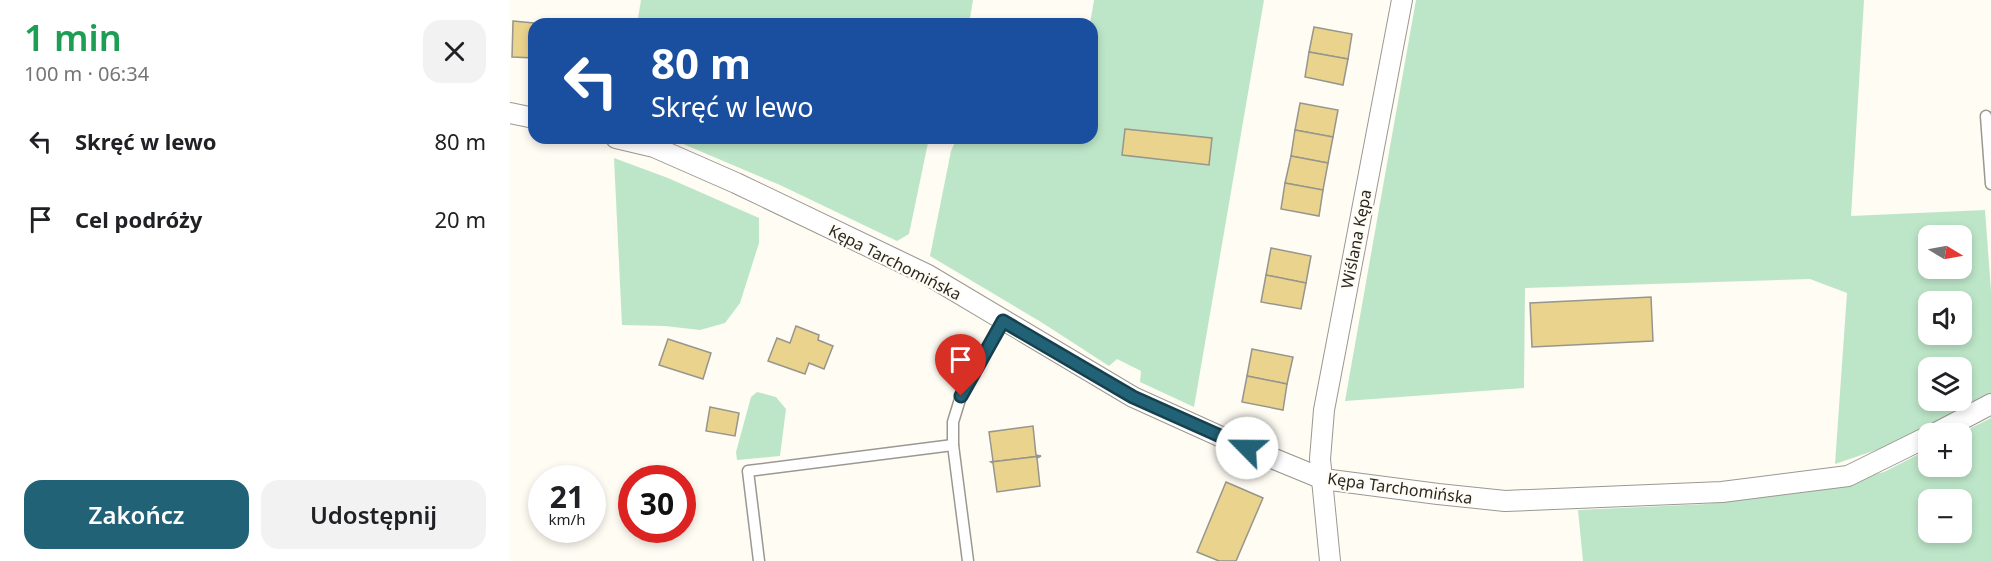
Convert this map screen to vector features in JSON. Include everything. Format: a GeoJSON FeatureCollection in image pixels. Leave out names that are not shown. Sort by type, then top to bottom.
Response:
{"type":"FeatureCollection","features":[{"type":"Feature","properties":{"kind":"street","name":"Wiślana Kępa"},"geometry":{"type":"LineString","coordinates":[[1330,561],[1320,459],[1324,410],[1402,0]]}},
{"type":"Feature","properties":{"kind":"street"},"geometry":{"type":"LineString","coordinates":[[510,113],[528,117]]}},
{"type":"Feature","properties":{"kind":"street","name":"Kępa Tarchomińska"},"geometry":{"type":"LineString","coordinates":[[641,144],[654,147],[747,188],[914,268],[1133,397],[1228,440],[1323,479],[1438,495],[1505,501],[1722,492],[1848,476],[1918,441]]}},
{"type":"Feature","properties":{"kind":"street"},"geometry":{"type":"LineString","coordinates":[[1955,423],[1991,404]]}},
{"type":"Feature","properties":{"kind":"lane"},"geometry":{"type":"LineString","coordinates":[[1986,116],[1991,184]]}},
{"type":"Feature","properties":{"kind":"lane"},"geometry":{"type":"LineString","coordinates":[[968,561],[952,445],[953,422],[961,396],[1003,321]]}},
{"type":"Feature","properties":{"kind":"lane"},"geometry":{"type":"LineString","coordinates":[[759,561],[748,471],[952,445]]}},
{"type":"Feature","properties":{"kind":"green space"},"geometry":{"type":"Polygon","coordinates":[[[641,0],[973,0],[970,18],[638,18],[641,0]]]}},
{"type":"Feature","properties":{"kind":"green space"},"geometry":{"type":"Polygon","coordinates":[[[1094,0],[1264,0],[1194,407],[1140,382],[1141,371],[1117,359],[1109,366],[1041,322],[930,256],[954,144],[1098,144],[1098,18],[1091,18],[1094,0]]]}},
{"type":"Feature","properties":{"kind":"green space"},"geometry":{"type":"Polygon","coordinates":[[[1416,0],[1864,0],[1851,216],[1985,210],[1991,291],[1991,394],[1972,403],[1972,357],[1918,357],[1918,411],[1957,411],[1932,423],[1918,423],[1918,430],[1882,448],[1835,464],[1847,293],[1810,279],[1525,288],[1524,388],[1345,401],[1416,0]]]}},
{"type":"Feature","properties":{"kind":"green space"},"geometry":{"type":"Polygon","coordinates":[[[683,144],[928,144],[909,234],[897,241],[780,185],[683,144]]]}},
{"type":"Feature","properties":{"kind":"green space"},"geometry":{"type":"Polygon","coordinates":[[[614,158],[668,178],[759,218],[759,243],[740,303],[725,323],[700,330],[622,325],[614,158]]]}},
{"type":"Feature","properties":{"kind":"green space"},"geometry":{"type":"Polygon","coordinates":[[[757,392],[776,397],[786,409],[780,456],[737,460],[736,452],[751,397],[757,392]]]}},
{"type":"Feature","properties":{"kind":"green space"},"geometry":{"type":"Polygon","coordinates":[[[1991,418],[1991,561],[1583,561],[1578,510],[1707,504],[1826,487],[1884,472],[1918,455],[1918,477],[1972,477],[1972,428],[1991,418]]]}},
{"type":"Feature","properties":{"kind":"building"},"geometry":{"type":"Polygon","coordinates":[[[513,21],[528,22],[528,58],[512,57],[513,21]]]}},
{"type":"Feature","properties":{"kind":"building"},"geometry":{"type":"Polygon","coordinates":[[[1314,27],[1352,34],[1348,59],[1309,52],[1314,27]]]}},
{"type":"Feature","properties":{"kind":"building"},"geometry":{"type":"Polygon","coordinates":[[[1309,52],[1348,59],[1343,85],[1305,77],[1309,52]]]}},
{"type":"Feature","properties":{"kind":"building"},"geometry":{"type":"Polygon","coordinates":[[[1300,103],[1338,110],[1333,137],[1295,130],[1300,103]]]}},
{"type":"Feature","properties":{"kind":"building"},"geometry":{"type":"Polygon","coordinates":[[[1125,129],[1212,138],[1209,165],[1122,155],[1125,129]]]}},
{"type":"Feature","properties":{"kind":"building"},"geometry":{"type":"Polygon","coordinates":[[[1295,130],[1333,137],[1328,163],[1291,156],[1295,130]]]}},
{"type":"Feature","properties":{"kind":"building"},"geometry":{"type":"Polygon","coordinates":[[[1291,156],[1328,163],[1323,190],[1285,183],[1291,156]]]}},
{"type":"Feature","properties":{"kind":"building"},"geometry":{"type":"Polygon","coordinates":[[[1285,183],[1323,190],[1319,216],[1281,209],[1285,183]]]}},
{"type":"Feature","properties":{"kind":"building"},"geometry":{"type":"Polygon","coordinates":[[[1271,248],[1311,256],[1306,283],[1266,275],[1271,248]]]}},
{"type":"Feature","properties":{"kind":"building"},"geometry":{"type":"Polygon","coordinates":[[[1266,275],[1306,283],[1301,309],[1261,302],[1266,275]]]}},
{"type":"Feature","properties":{"kind":"building"},"geometry":{"type":"Polygon","coordinates":[[[1651,297],[1653,341],[1532,347],[1530,303],[1651,297]]]}},
{"type":"Feature","properties":{"kind":"building"},"geometry":{"type":"Polygon","coordinates":[[[796,326],[819,335],[818,340],[833,346],[824,369],[809,363],[805,374],[768,361],[777,338],[790,343],[796,326]]]}},
{"type":"Feature","properties":{"kind":"building"},"geometry":{"type":"Polygon","coordinates":[[[668,339],[711,353],[703,379],[659,365],[668,339]]]}},
{"type":"Feature","properties":{"kind":"building"},"geometry":{"type":"Polygon","coordinates":[[[1252,349],[1293,357],[1287,384],[1247,376],[1252,349]]]}},
{"type":"Feature","properties":{"kind":"building"},"geometry":{"type":"Polygon","coordinates":[[[1247,376],[1287,384],[1283,410],[1242,402],[1247,376]]]}},
{"type":"Feature","properties":{"kind":"building"},"geometry":{"type":"Polygon","coordinates":[[[710,407],[739,413],[735,436],[706,431],[710,407]]]}},
{"type":"Feature","properties":{"kind":"building"},"geometry":{"type":"Polygon","coordinates":[[[1033,426],[1036,455],[1041,456],[991,462],[993,461],[989,432],[1033,426]]]}},
{"type":"Feature","properties":{"kind":"building"},"geometry":{"type":"Polygon","coordinates":[[[1041,456],[1037,458],[1040,486],[997,492],[991,462],[1041,456]]]}},
{"type":"Feature","properties":{"kind":"building"},"geometry":{"type":"Polygon","coordinates":[[[1226,482],[1263,498],[1236,561],[1219,561],[1197,552],[1226,482]]]}},
{"type":"Feature","properties":{"kind":"route"},"geometry":{"type":"LineString","coordinates":[[961,396],[1003,321],[1133,397],[1247,448]]}}]}
